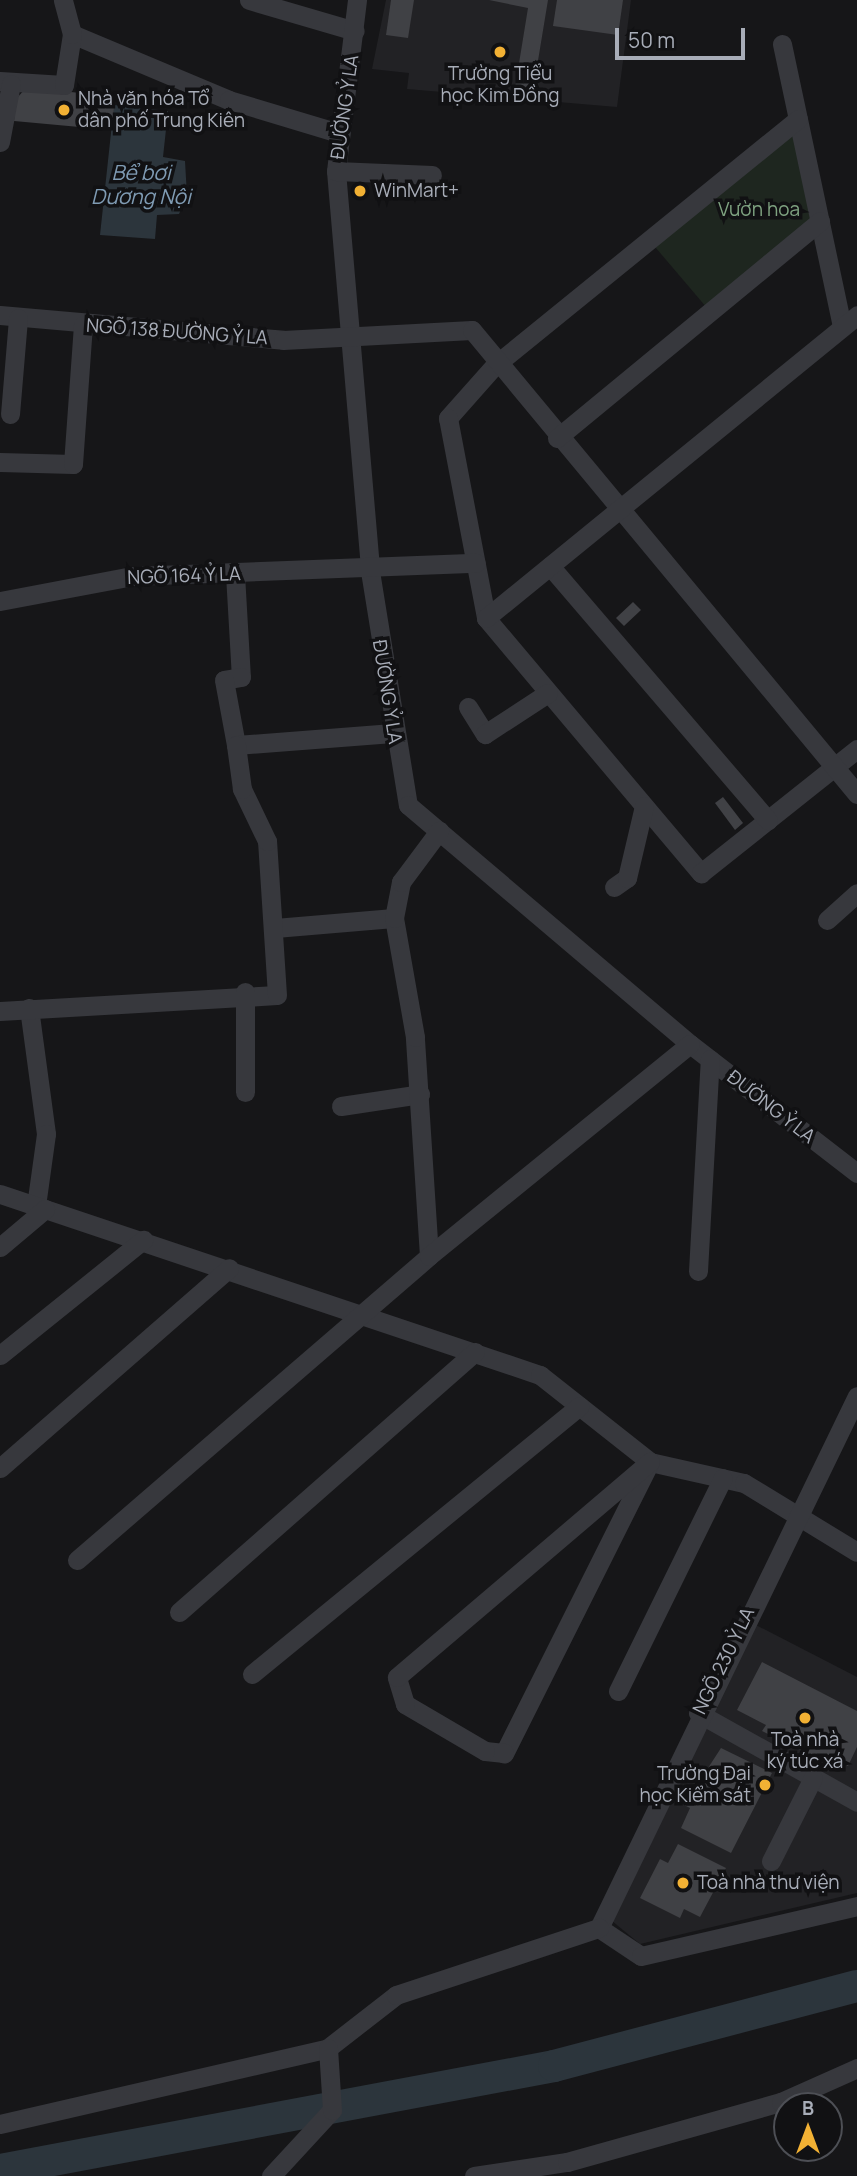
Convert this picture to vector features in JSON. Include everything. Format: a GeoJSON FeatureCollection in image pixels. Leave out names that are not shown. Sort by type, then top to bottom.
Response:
{"type":"FeatureCollection","features":[{"type":"Feature","properties":{"kind":"street"},"geometry":{"type":"LineString","coordinates":[[0,142],[6,82],[64,85],[72,34],[64,0]]}},
{"type":"Feature","properties":{"kind":"street"},"geometry":{"type":"LineString","coordinates":[[249,0],[355,31]]}},
{"type":"Feature","properties":{"kind":"street","name":"ĐƯỜNG Ỷ LA"},"geometry":{"type":"LineString","coordinates":[[358,0],[336,171],[354,339],[370,571],[393,733],[408,805],[690,1044],[857,1173]]}},
{"type":"Feature","properties":{"kind":"street"},"geometry":{"type":"LineString","coordinates":[[72,34],[229,100],[339,133]]}},
{"type":"Feature","properties":{"kind":"street"},"geometry":{"type":"LineString","coordinates":[[486,618],[850,321],[820,221],[782,44]]}},
{"type":"Feature","properties":{"kind":"street"},"geometry":{"type":"LineString","coordinates":[[799,119],[495,365],[448,418],[486,618],[701,873],[857,749]]}},
{"type":"Feature","properties":{"kind":"street"},"geometry":{"type":"LineString","coordinates":[[336,171],[432,175]]}},
{"type":"Feature","properties":{"kind":"street"},"geometry":{"type":"LineString","coordinates":[[557,438],[820,221]]}},
{"type":"Feature","properties":{"kind":"street"},"geometry":{"type":"LineString","coordinates":[[9,317],[10,414]]}},
{"type":"Feature","properties":{"kind":"street","name":"NGÕ 138 ĐƯỜNG Ỷ LA"},"geometry":{"type":"LineString","coordinates":[[9,317],[283,340],[354,339],[472,330],[495,365]]}},
{"type":"Feature","properties":{"kind":"street"},"geometry":{"type":"LineString","coordinates":[[0,462],[73,464],[83,324]]}},
{"type":"Feature","properties":{"kind":"street"},"geometry":{"type":"LineString","coordinates":[[495,365],[857,794]]}},
{"type":"Feature","properties":{"kind":"street","name":"NGÕ 164 Ỷ LA"},"geometry":{"type":"LineString","coordinates":[[0,600],[132,576],[370,571],[475,563]]}},
{"type":"Feature","properties":{"kind":"street"},"geometry":{"type":"LineString","coordinates":[[550,566],[768,820]]}},
{"type":"Feature","properties":{"kind":"street"},"geometry":{"type":"LineString","coordinates":[[0,1011],[280,991],[267,841],[242,789],[224,680],[241,677],[235,574]]}},
{"type":"Feature","properties":{"kind":"street"},"geometry":{"type":"LineString","coordinates":[[468,707],[485,734],[548,693]]}},
{"type":"Feature","properties":{"kind":"street"},"geometry":{"type":"LineString","coordinates":[[236,744],[393,733]]}},
{"type":"Feature","properties":{"kind":"street"},"geometry":{"type":"LineString","coordinates":[[614,887],[627,878],[645,806]]}},
{"type":"Feature","properties":{"kind":"street"},"geometry":{"type":"LineString","coordinates":[[429,1256],[420,1094],[394,918],[401,882],[439,831]]}},
{"type":"Feature","properties":{"kind":"street"},"geometry":{"type":"LineString","coordinates":[[827,920],[857,893]]}},
{"type":"Feature","properties":{"kind":"street"},"geometry":{"type":"LineString","coordinates":[[275,928],[394,918]]}},
{"type":"Feature","properties":{"kind":"street"},"geometry":{"type":"LineString","coordinates":[[245,992],[245,1092]]}},
{"type":"Feature","properties":{"kind":"street"},"geometry":{"type":"LineString","coordinates":[[0,1247],[40,1207],[46,1134],[29,1008]]}},
{"type":"Feature","properties":{"kind":"street"},"geometry":{"type":"LineString","coordinates":[[77,1560],[361,1313],[690,1044]]}},
{"type":"Feature","properties":{"kind":"street"},"geometry":{"type":"LineString","coordinates":[[698,1271],[710,1059]]}},
{"type":"Feature","properties":{"kind":"street"},"geometry":{"type":"LineString","coordinates":[[341,1106],[420,1094]]}},
{"type":"Feature","properties":{"kind":"street"},"geometry":{"type":"LineString","coordinates":[[0,1194],[229,1268],[540,1375],[650,1462],[744,1483],[857,1552]]}},
{"type":"Feature","properties":{"kind":"street"},"geometry":{"type":"LineString","coordinates":[[0,1355],[143,1240]]}},
{"type":"Feature","properties":{"kind":"street"},"geometry":{"type":"LineString","coordinates":[[0,1468],[229,1268]]}},
{"type":"Feature","properties":{"kind":"street"},"geometry":{"type":"LineString","coordinates":[[179,1612],[475,1352]]}},
{"type":"Feature","properties":{"kind":"street","name":"NGÕ 230 Ỷ LA"},"geometry":{"type":"LineString","coordinates":[[599,1928],[698,1713],[857,1396]]}},
{"type":"Feature","properties":{"kind":"street"},"geometry":{"type":"LineString","coordinates":[[252,1674],[579,1406]]}},
{"type":"Feature","properties":{"kind":"street"},"geometry":{"type":"LineString","coordinates":[[650,1462],[504,1753],[485,1751],[405,1704],[397,1677],[650,1462]]}},
{"type":"Feature","properties":{"kind":"street"},"geometry":{"type":"LineString","coordinates":[[618,1691],[723,1478]]}},
{"type":"Feature","properties":{"kind":"street"},"geometry":{"type":"LineString","coordinates":[[698,1713],[813,1778],[855,1795]]}},
{"type":"Feature","properties":{"kind":"street"},"geometry":{"type":"LineString","coordinates":[[771,1861],[813,1778]]}},
{"type":"Feature","properties":{"kind":"street"},"geometry":{"type":"LineString","coordinates":[[0,2123],[328,2048],[396,1995],[599,1928],[642,1956],[857,1906]]}},
{"type":"Feature","properties":{"kind":"street"},"geometry":{"type":"LineString","coordinates":[[271,2176],[332,2110],[328,2048]]}},
{"type":"Feature","properties":{"kind":"street"},"geometry":{"type":"LineString","coordinates":[[474,2176],[568,2162],[781,2102],[857,2068]]}},
{"type":"Feature","properties":{"kind":"shaded area","name":"Trường Tiểu học Kim Đồng"},"geometry":{"type":"Polygon","coordinates":[[[386,0],[631,0],[617,107],[407,89],[409,73],[372,69],[386,0]]]}},
{"type":"Feature","properties":{"kind":"shaded area","name":"Trường Đại học Kiểm sát"},"geometry":{"type":"Polygon","coordinates":[[[754,1624],[857,1677],[857,1893],[640,1944],[606,1916],[754,1624]]]}},
{"type":"Feature","properties":{"kind":"green space","name":"Vườn hoa"},"geometry":{"type":"Polygon","coordinates":[[[798,121],[819,220],[707,308],[650,241],[798,121]]]}},
{"type":"Feature","properties":{"kind":"water","name":"Bể bơi Dương Nội"},"geometry":{"type":"Polygon","coordinates":[[[114,105],[168,111],[163,157],[185,161],[187,196],[179,214],[157,215],[155,239],[100,235],[114,105]]]}},
{"type":"Feature","properties":{"kind":"building"},"geometry":{"type":"Polygon","coordinates":[[[391,0],[414,0],[408,38],[386,35],[391,0]]]}},
{"type":"Feature","properties":{"kind":"building"},"geometry":{"type":"Polygon","coordinates":[[[489,0],[548,0],[532,97],[514,94],[528,8],[489,0]]]}},
{"type":"Feature","properties":{"kind":"building"},"geometry":{"type":"Polygon","coordinates":[[[557,0],[623,0],[618,35],[553,26],[557,0]]]}},
{"type":"Feature","properties":{"kind":"building","name":"Nhà văn hóa Tổ dân phố Trung Kiên"},"geometry":{"type":"Polygon","coordinates":[[[26,88],[115,96],[112,130],[14,121],[16,99],[26,88]]]}},
{"type":"Feature","properties":{"kind":"building"},"geometry":{"type":"Polygon","coordinates":[[[633,602],[641,610],[624,626],[616,618],[633,602]]]}},
{"type":"Feature","properties":{"kind":"building"},"geometry":{"type":"Polygon","coordinates":[[[723,797],[743,823],[735,830],[715,803],[723,797]]]}},
{"type":"Feature","properties":{"kind":"building","name":"Toà nhà ký túc xá"},"geometry":{"type":"Polygon","coordinates":[[[762,1662],[857,1711],[857,1747],[848,1766],[825,1754],[822,1761],[762,1731],[766,1725],[737,1710],[762,1662]]]}},
{"type":"Feature","properties":{"kind":"building"},"geometry":{"type":"Polygon","coordinates":[[[721,1748],[772,1773],[731,1853],[681,1828],[690,1808],[684,1805],[721,1748]]]}},
{"type":"Feature","properties":{"kind":"building","name":"Toà nhà thư viện"},"geometry":{"type":"Polygon","coordinates":[[[678,1844],[726,1868],[700,1917],[684,1909],[680,1918],[640,1898],[660,1859],[668,1863],[678,1844]]]}},
{"type":"Feature","properties":{"kind":"waterway"},"geometry":{"type":"LineString","coordinates":[[0,2170],[554,2066],[857,1986]]}},
{"type":"Feature","properties":{"kind":"place","name":"Trường Tiểu học Kim Đồng"},"geometry":{"type":"Point","coordinates":[500,52]}},
{"type":"Feature","properties":{"kind":"place","name":"Nhà văn hóa Tổ dân phố Trung Kiên"},"geometry":{"type":"Point","coordinates":[64,110]}},
{"type":"Feature","properties":{"kind":"place","name":"WinMart+"},"geometry":{"type":"Point","coordinates":[360,191]}},
{"type":"Feature","properties":{"kind":"place","name":"Toà nhà ký túc xá"},"geometry":{"type":"Point","coordinates":[805,1718]}},
{"type":"Feature","properties":{"kind":"place","name":"Trường Đại học Kiểm sát"},"geometry":{"type":"Point","coordinates":[765,1785]}},
{"type":"Feature","properties":{"kind":"place","name":"Toà nhà thư viện"},"geometry":{"type":"Point","coordinates":[683,1883]}}]}
